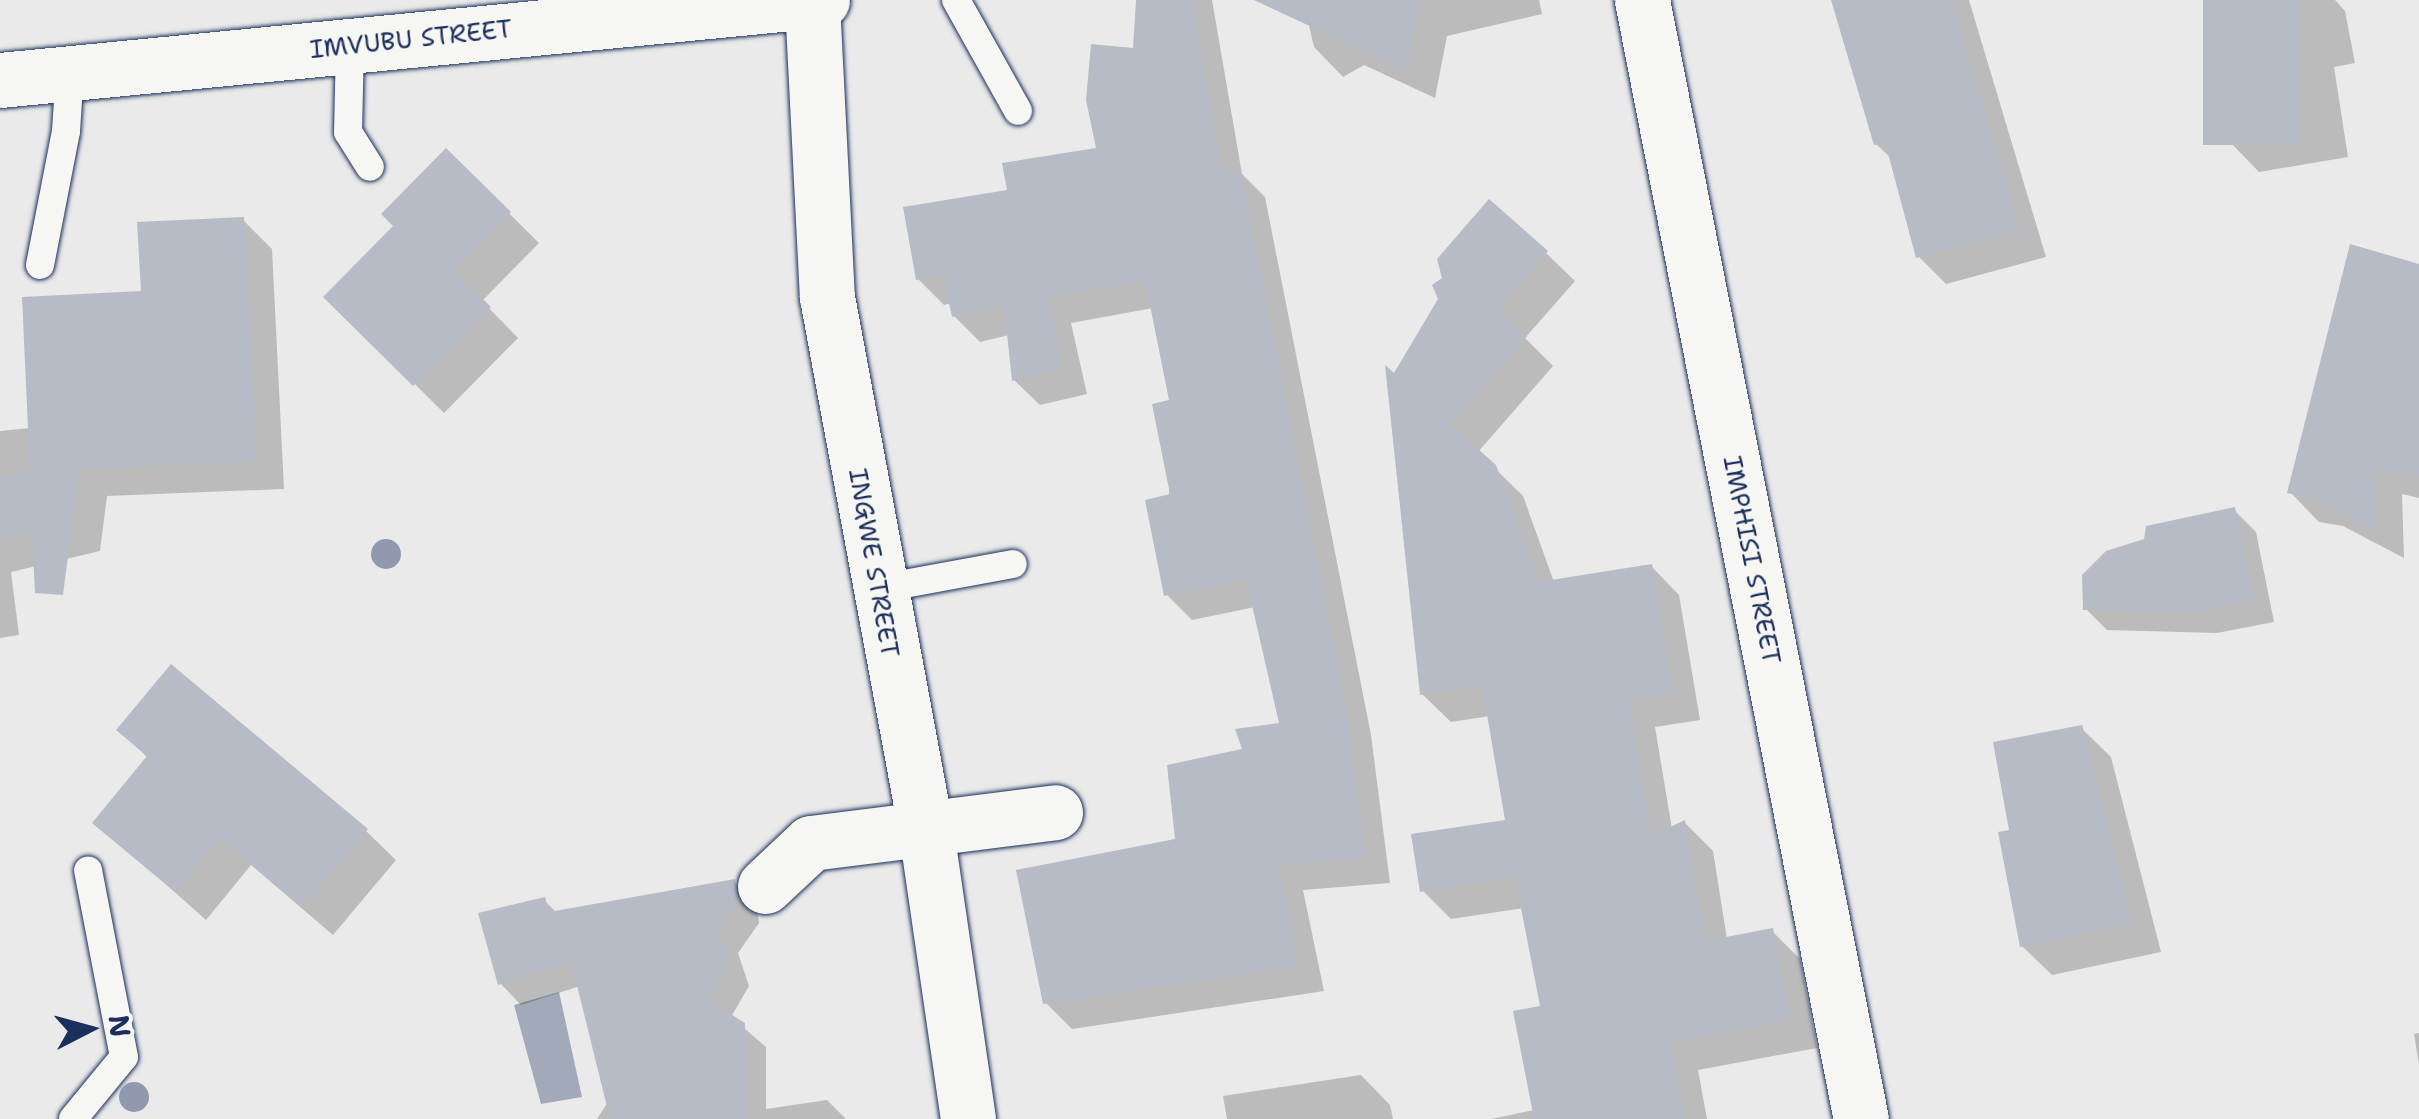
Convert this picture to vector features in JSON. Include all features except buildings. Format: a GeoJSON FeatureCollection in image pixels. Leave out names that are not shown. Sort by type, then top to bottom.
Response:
{"type":"FeatureCollection","features":[{"type":"Feature","properties":{"kind":"street","name":"IMPHISI STREET"},"geometry":{"type":"LineString","coordinates":[[1642,0],[1862,1119]]}},
{"type":"Feature","properties":{"kind":"street","name":"IMVUBU STREET"},"geometry":{"type":"LineString","coordinates":[[0,80],[350,45],[480,16],[815,1]]}},
{"type":"Feature","properties":{"kind":"street","name":"INGWE STREET"},"geometry":{"type":"LineString","coordinates":[[815,1],[826,297],[877,588],[926,831],[968,1119]]}},
{"type":"Feature","properties":{"kind":"street"},"geometry":{"type":"LineString","coordinates":[[764,886],[811,843],[926,831],[989,816],[1055,812]]}},
{"type":"Feature","properties":{"kind":"lane"},"geometry":{"type":"LineString","coordinates":[[956,0],[1018,111]]}},
{"type":"Feature","properties":{"kind":"lane"},"geometry":{"type":"LineString","coordinates":[[350,45],[348,132],[370,167]]}},
{"type":"Feature","properties":{"kind":"lane"},"geometry":{"type":"LineString","coordinates":[[40,264],[66,131],[70,70]]}},
{"type":"Feature","properties":{"kind":"lane"},"geometry":{"type":"LineString","coordinates":[[877,588],[1014,564]]}},
{"type":"Feature","properties":{"kind":"lane"},"geometry":{"type":"LineString","coordinates":[[73,1119],[124,1057],[88,870]]}},
{"type":"Feature","properties":{"kind":"water"},"geometry":{"type":"Polygon","coordinates":[[[559,992],[582,1097],[541,1104],[514,1005],[559,992]]]}}]}
